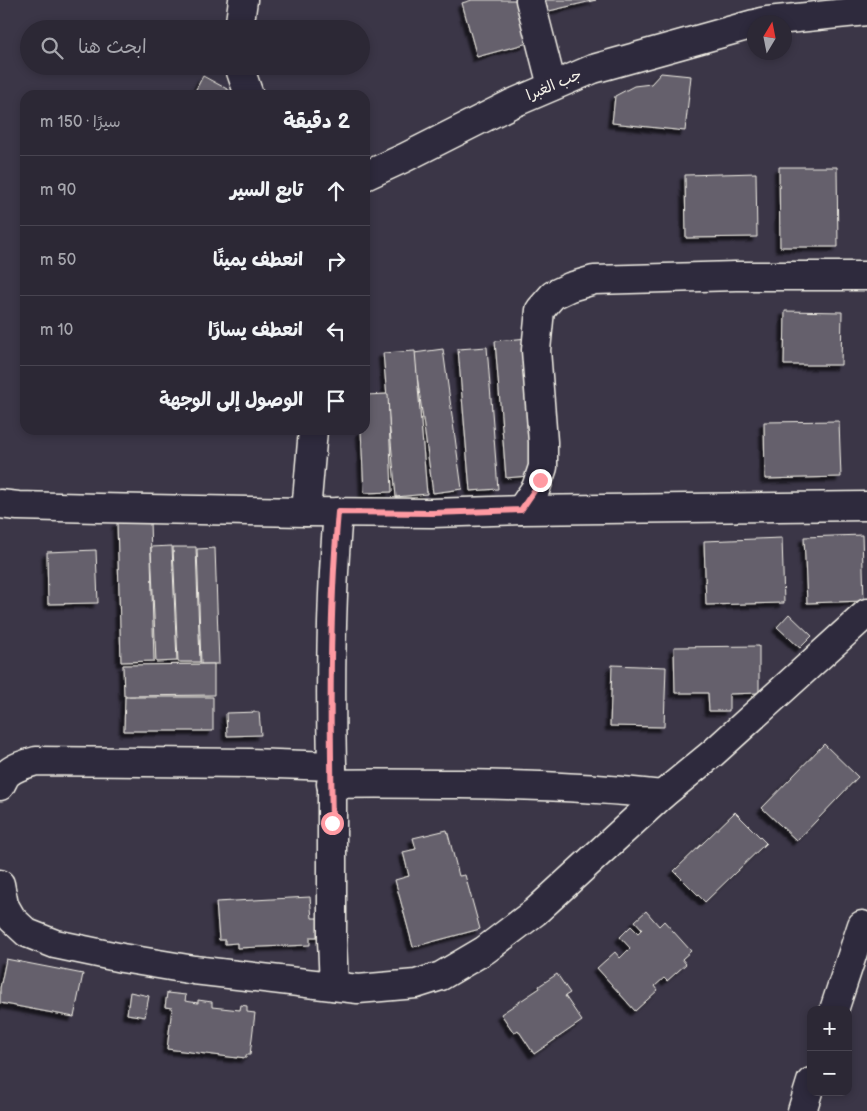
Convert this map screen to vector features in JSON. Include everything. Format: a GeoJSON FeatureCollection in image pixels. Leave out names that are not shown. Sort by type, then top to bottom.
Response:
{"type":"FeatureCollection","features":[{"type":"Feature","properties":{"kind":"street"},"geometry":{"type":"LineString","coordinates":[[240,20],[243,0]]}},
{"type":"Feature","properties":{"kind":"street"},"geometry":{"type":"LineString","coordinates":[[530,0],[552,86]]}},
{"type":"Feature","properties":{"kind":"street"},"geometry":{"type":"LineString","coordinates":[[789,15],[815,8],[867,12]]}},
{"type":"Feature","properties":{"kind":"street","name":"جب الغبرا"},"geometry":{"type":"LineString","coordinates":[[370,174],[511,104],[593,69],[747,26]]}},
{"type":"Feature","properties":{"kind":"street"},"geometry":{"type":"LineString","coordinates":[[242,75],[247,90]]}},
{"type":"Feature","properties":{"kind":"street"},"geometry":{"type":"LineString","coordinates":[[521,510],[536,488],[543,467],[536,350],[540,310],[553,295],[570,287],[594,280],[736,276],[867,276]]}},
{"type":"Feature","properties":{"kind":"street"},"geometry":{"type":"LineString","coordinates":[[306,512],[313,435]]}},
{"type":"Feature","properties":{"kind":"street"},"geometry":{"type":"LineString","coordinates":[[0,504],[306,512],[432,513],[521,510],[867,506]]}},
{"type":"Feature","properties":{"kind":"street"},"geometry":{"type":"LineString","coordinates":[[334,986],[332,940],[331,621],[338,512]]}},
{"type":"Feature","properties":{"kind":"street"},"geometry":{"type":"LineString","coordinates":[[0,884],[4,904],[12,919],[26,933],[55,944],[122,958],[194,970],[358,989],[416,984],[442,976],[485,950],[535,912],[662,795],[713,752],[867,613]]}},
{"type":"Feature","properties":{"kind":"street"},"geometry":{"type":"LineString","coordinates":[[0,786],[6,775],[16,768],[36,761],[250,763],[378,782],[523,785],[629,791],[662,795]]}},
{"type":"Feature","properties":{"kind":"street"},"geometry":{"type":"LineString","coordinates":[[835,1006],[862,925]]}},
{"type":"Feature","properties":{"kind":"street"},"geometry":{"type":"LineString","coordinates":[[802,1111],[807,1095]]}},
{"type":"Feature","properties":{"kind":"building"},"geometry":{"type":"Polygon","coordinates":[[[472,0],[516,0],[528,43],[477,57],[462,3],[472,0]]]}},
{"type":"Feature","properties":{"kind":"building"},"geometry":{"type":"Polygon","coordinates":[[[542,0],[596,0],[545,12],[542,0]]]}},
{"type":"Feature","properties":{"kind":"building"},"geometry":{"type":"Polygon","coordinates":[[[661,73],[691,76],[685,131],[612,123],[615,96],[634,86],[651,84],[661,73]]]}},
{"type":"Feature","properties":{"kind":"building"},"geometry":{"type":"Polygon","coordinates":[[[203,76],[229,90],[196,90],[203,76]]]}},
{"type":"Feature","properties":{"kind":"building"},"geometry":{"type":"Polygon","coordinates":[[[779,167],[837,167],[838,247],[780,247],[779,167]]]}},
{"type":"Feature","properties":{"kind":"building"},"geometry":{"type":"Polygon","coordinates":[[[756,173],[757,237],[686,238],[685,175],[756,173]]]}},
{"type":"Feature","properties":{"kind":"building"},"geometry":{"type":"Polygon","coordinates":[[[785,311],[842,312],[841,365],[784,365],[785,311]]]}},
{"type":"Feature","properties":{"kind":"building"},"geometry":{"type":"Polygon","coordinates":[[[528,338],[539,475],[506,478],[495,341],[528,338]]]}},
{"type":"Feature","properties":{"kind":"building"},"geometry":{"type":"Polygon","coordinates":[[[487,347],[498,489],[470,491],[458,349],[487,347]]]}},
{"type":"Feature","properties":{"kind":"building"},"geometry":{"type":"Polygon","coordinates":[[[443,349],[462,489],[433,493],[414,353],[443,349]]]}},
{"type":"Feature","properties":{"kind":"building"},"geometry":{"type":"Polygon","coordinates":[[[415,351],[427,494],[396,497],[383,353],[415,351]]]}},
{"type":"Feature","properties":{"kind":"building"},"geometry":{"type":"Polygon","coordinates":[[[388,394],[392,492],[364,493],[361,435],[370,435],[370,395],[388,394]]]}},
{"type":"Feature","properties":{"kind":"building"},"geometry":{"type":"Polygon","coordinates":[[[839,421],[841,477],[765,479],[764,422],[839,421]]]}},
{"type":"Feature","properties":{"kind":"building"},"geometry":{"type":"Polygon","coordinates":[[[150,521],[154,661],[121,662],[117,522],[150,521]]]}},
{"type":"Feature","properties":{"kind":"building"},"geometry":{"type":"Polygon","coordinates":[[[862,535],[864,601],[807,603],[804,537],[862,535]]]}},
{"type":"Feature","properties":{"kind":"building"},"geometry":{"type":"Polygon","coordinates":[[[782,538],[784,603],[706,605],[704,541],[782,538]]]}},
{"type":"Feature","properties":{"kind":"building"},"geometry":{"type":"Polygon","coordinates":[[[172,546],[177,661],[156,662],[151,547],[172,546]]]}},
{"type":"Feature","properties":{"kind":"building"},"geometry":{"type":"Polygon","coordinates":[[[173,547],[196,547],[200,662],[178,662],[173,547]]]}},
{"type":"Feature","properties":{"kind":"building"},"geometry":{"type":"Polygon","coordinates":[[[215,548],[219,664],[201,664],[197,549],[215,548]]]}},
{"type":"Feature","properties":{"kind":"building"},"geometry":{"type":"Polygon","coordinates":[[[96,550],[98,603],[48,604],[47,552],[96,550]]]}},
{"type":"Feature","properties":{"kind":"building"},"geometry":{"type":"Polygon","coordinates":[[[789,614],[812,636],[800,648],[777,627],[789,614]]]}},
{"type":"Feature","properties":{"kind":"building"},"geometry":{"type":"Polygon","coordinates":[[[759,646],[759,693],[729,694],[729,711],[709,711],[708,693],[675,693],[674,647],[759,646]]]}},
{"type":"Feature","properties":{"kind":"building"},"geometry":{"type":"Polygon","coordinates":[[[214,664],[214,695],[124,696],[123,665],[214,664]]]}},
{"type":"Feature","properties":{"kind":"building"},"geometry":{"type":"Polygon","coordinates":[[[612,665],[666,667],[664,727],[610,726],[612,665]]]}},
{"type":"Feature","properties":{"kind":"building"},"geometry":{"type":"Polygon","coordinates":[[[125,697],[213,697],[213,731],[124,731],[125,697]]]}},
{"type":"Feature","properties":{"kind":"building"},"geometry":{"type":"Polygon","coordinates":[[[259,712],[261,735],[227,736],[226,713],[259,712]]]}},
{"type":"Feature","properties":{"kind":"building"},"geometry":{"type":"Polygon","coordinates":[[[824,744],[858,777],[797,841],[762,808],[824,744]]]}},
{"type":"Feature","properties":{"kind":"building"},"geometry":{"type":"Polygon","coordinates":[[[735,812],[766,843],[705,902],[674,871],[735,812]]]}},
{"type":"Feature","properties":{"kind":"building"},"geometry":{"type":"Polygon","coordinates":[[[447,830],[459,876],[465,875],[480,929],[413,947],[395,880],[409,876],[403,852],[416,849],[413,838],[447,830]]]}},
{"type":"Feature","properties":{"kind":"building"},"geometry":{"type":"Polygon","coordinates":[[[310,897],[312,918],[321,918],[322,937],[310,937],[310,945],[237,948],[237,943],[225,944],[225,940],[219,940],[216,902],[310,897]]]}},
{"type":"Feature","properties":{"kind":"building"},"geometry":{"type":"Polygon","coordinates":[[[646,911],[659,926],[664,921],[691,951],[682,959],[686,964],[667,981],[664,978],[655,986],[658,990],[635,1011],[597,968],[615,952],[620,958],[630,948],[620,937],[631,926],[638,933],[642,929],[635,921],[646,911]]]}},
{"type":"Feature","properties":{"kind":"building"},"geometry":{"type":"Polygon","coordinates":[[[6,959],[83,974],[74,1017],[0,1003],[0,988],[6,959]]]}},
{"type":"Feature","properties":{"kind":"building"},"geometry":{"type":"Polygon","coordinates":[[[557,974],[570,993],[565,996],[582,1021],[534,1054],[518,1030],[514,1033],[501,1014],[540,988],[539,986],[557,974]]]}},
{"type":"Feature","properties":{"kind":"building"},"geometry":{"type":"Polygon","coordinates":[[[130,992],[149,996],[145,1017],[127,1014],[130,992]]]}},
{"type":"Feature","properties":{"kind":"building"},"geometry":{"type":"Polygon","coordinates":[[[167,993],[186,995],[185,1001],[198,1003],[198,1000],[212,1002],[212,1007],[240,1010],[241,1005],[247,1006],[247,1012],[255,1013],[250,1055],[246,1055],[246,1058],[237,1058],[167,1049],[172,1008],[165,1007],[167,993]]]}},
{"type":"Feature","properties":{"kind":"route"},"geometry":{"type":"LineString","coordinates":[[332,823],[331,621],[338,512],[432,513],[521,510],[540,480]]}}]}
